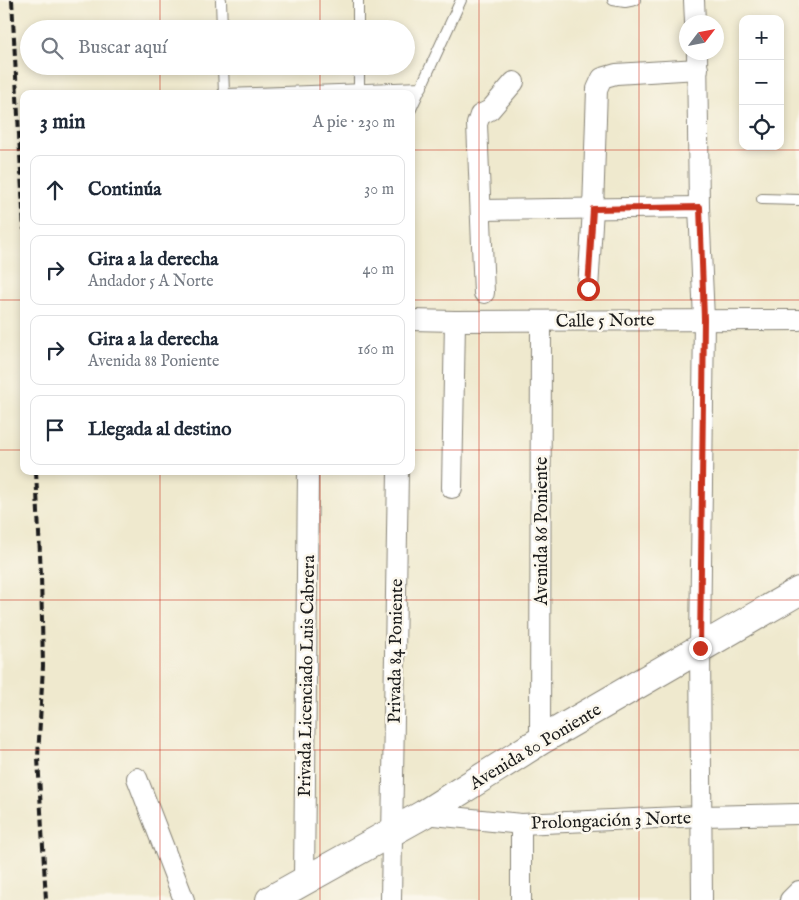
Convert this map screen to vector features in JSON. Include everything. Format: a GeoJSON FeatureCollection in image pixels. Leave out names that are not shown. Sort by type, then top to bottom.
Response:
{"type":"FeatureCollection","features":[{"type":"Feature","properties":{"kind":"street"},"geometry":{"type":"LineString","coordinates":[[694,0],[695,15]]}},
{"type":"Feature","properties":{"kind":"street"},"geometry":{"type":"LineString","coordinates":[[588,289],[597,89],[602,78],[698,61],[704,319],[700,648],[702,900]]}},
{"type":"Feature","properties":{"kind":"street"},"geometry":{"type":"LineString","coordinates":[[484,293],[477,124],[480,115],[490,110],[514,82]]}},
{"type":"Feature","properties":{"kind":"street"},"geometry":{"type":"LineString","coordinates":[[482,210],[700,207]]}},
{"type":"Feature","properties":{"kind":"street","name":"Calle 5 Norte"},"geometry":{"type":"LineString","coordinates":[[415,320],[455,322],[704,319],[799,320]]}},
{"type":"Feature","properties":{"kind":"street","name":"Avenida 86 Poniente"},"geometry":{"type":"LineString","coordinates":[[540,741],[541,321]]}},
{"type":"Feature","properties":{"kind":"street"},"geometry":{"type":"LineString","coordinates":[[452,488],[455,322]]}},
{"type":"Feature","properties":{"kind":"street","name":"Privada Licenciado Luis Cabrera"},"geometry":{"type":"LineString","coordinates":[[304,880],[308,475]]}},
{"type":"Feature","properties":{"kind":"street","name":"Privada 84 Poniente"},"geometry":{"type":"LineString","coordinates":[[391,900],[398,475]]}},
{"type":"Feature","properties":{"kind":"street","name":"Avenida 80 Poniente"},"geometry":{"type":"LineString","coordinates":[[270,900],[392,830],[424,814],[540,741],[799,591]]}},
{"type":"Feature","properties":{"kind":"street"},"geometry":{"type":"LineString","coordinates":[[137,778],[184,900]]}},
{"type":"Feature","properties":{"kind":"street","name":"Prolongación 3 Norte"},"geometry":{"type":"LineString","coordinates":[[424,814],[521,824],[799,814]]}},
{"type":"Feature","properties":{"kind":"street"},"geometry":{"type":"LineString","coordinates":[[521,824],[521,900]]}},
{"type":"Feature","properties":{"kind":"street"},"geometry":{"type":"LineString","coordinates":[[790,900],[799,891]]}},
{"type":"Feature","properties":{"kind":"lane"},"geometry":{"type":"LineString","coordinates":[[221,0],[222,20]]}},
{"type":"Feature","properties":{"kind":"lane"},"geometry":{"type":"LineString","coordinates":[[358,0],[358,20]]}},
{"type":"Feature","properties":{"kind":"lane"},"geometry":{"type":"LineString","coordinates":[[415,101],[461,0]]}},
{"type":"Feature","properties":{"kind":"lane"},"geometry":{"type":"LineString","coordinates":[[612,0],[625,2],[635,0]]}},
{"type":"Feature","properties":{"kind":"lane"},"geometry":{"type":"LineString","coordinates":[[224,75],[225,90]]}},
{"type":"Feature","properties":{"kind":"lane"},"geometry":{"type":"LineString","coordinates":[[359,75],[359,89]]}},
{"type":"Feature","properties":{"kind":"lane"},"geometry":{"type":"LineString","coordinates":[[332,90],[422,87]]}},
{"type":"Feature","properties":{"kind":"lane"},"geometry":{"type":"LineString","coordinates":[[762,199],[799,200]]}},
{"type":"Feature","properties":{"kind":"railway"},"geometry":{"type":"LineString","coordinates":[[12,0],[20,153]]}},
{"type":"Feature","properties":{"kind":"railway"},"geometry":{"type":"LineString","coordinates":[[36,475],[43,666],[38,758],[46,900]]}},
{"type":"Feature","properties":{"kind":"route"},"geometry":{"type":"LineString","coordinates":[[588,289],[593,209],[700,207],[704,319],[700,648]]}}]}
